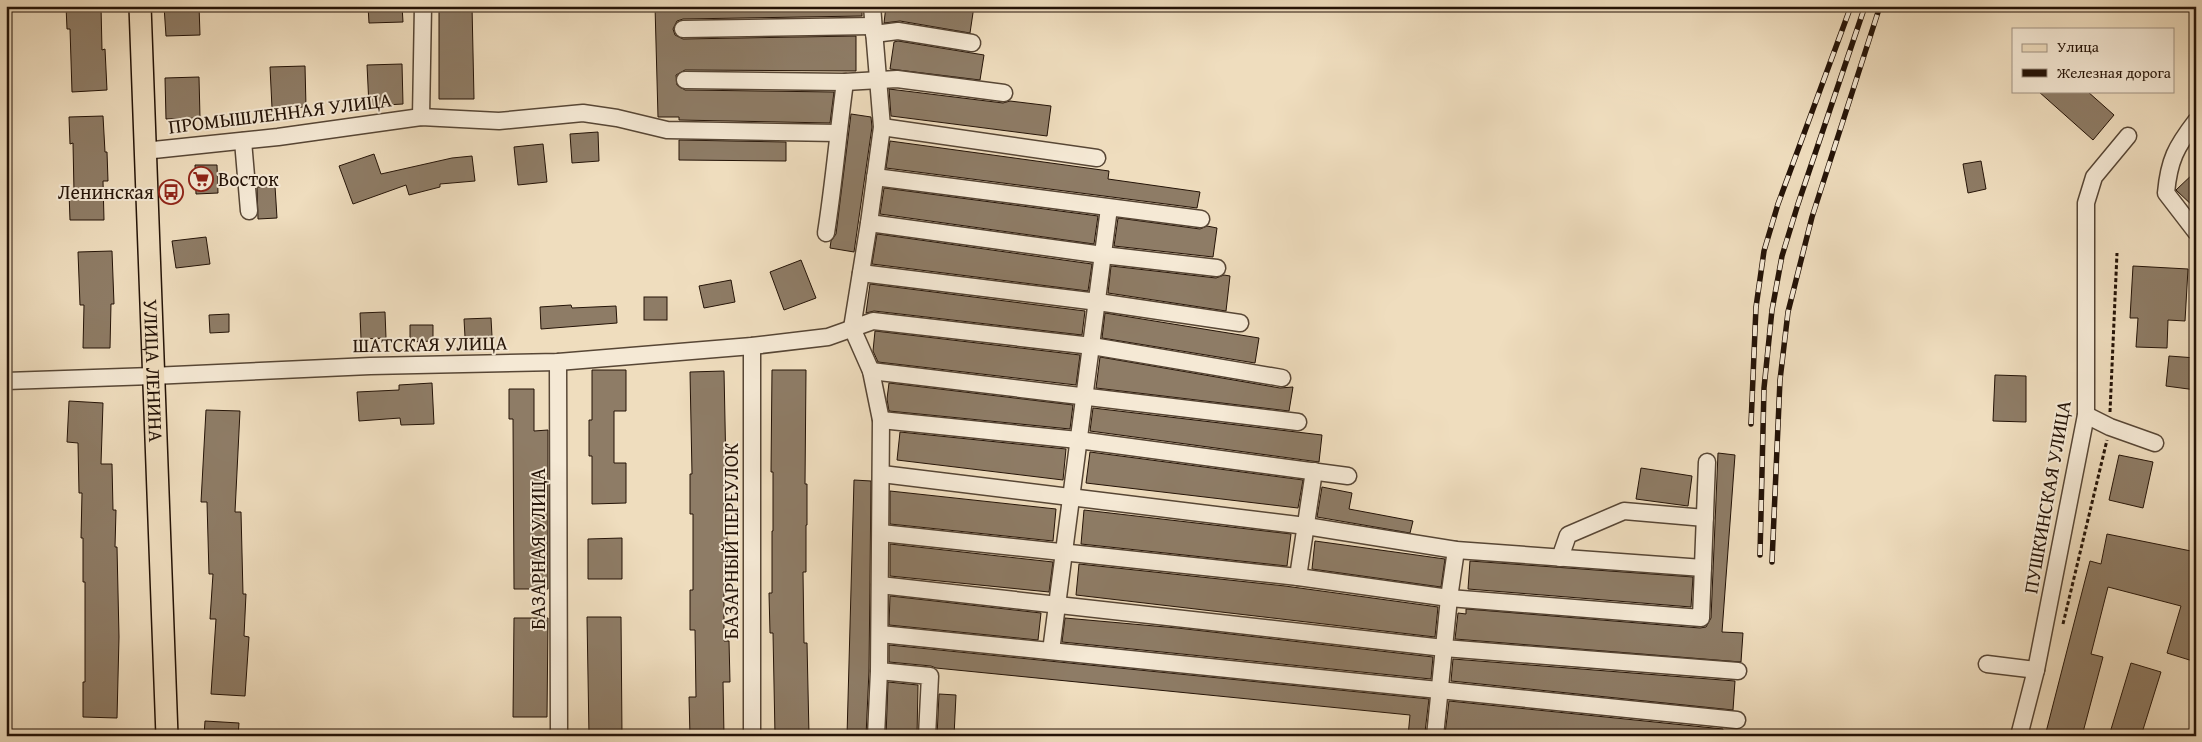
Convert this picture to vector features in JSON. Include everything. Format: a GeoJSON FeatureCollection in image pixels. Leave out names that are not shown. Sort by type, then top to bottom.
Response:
{"type":"FeatureCollection","features":[{"type":"Feature","properties":{"kind":"main road","name":"УЛИЦА ЛЕНИНА"},"geometry":{"type":"LineString","coordinates":[[140,6],[152,376],[167,736]]}},
{"type":"Feature","properties":{"kind":"street","name":"ПРОМЫШЛЕННАЯ УЛИЦА"},"geometry":{"type":"LineString","coordinates":[[421,117],[423,6]]}},
{"type":"Feature","properties":{"kind":"street"},"geometry":{"type":"LineString","coordinates":[[872,6],[882,128],[852,328],[871,371],[881,420],[880,634],[876,736]]}},
{"type":"Feature","properties":{"kind":"street"},"geometry":{"type":"LineString","coordinates":[[683,29],[898,31],[972,43]]}},
{"type":"Feature","properties":{"kind":"street"},"geometry":{"type":"LineString","coordinates":[[685,80],[845,82],[897,79],[1004,93]]}},
{"type":"Feature","properties":{"kind":"street"},"geometry":{"type":"LineString","coordinates":[[826,233],[845,82]]}},
{"type":"Feature","properties":{"kind":"street","name":"ПРОМЫШЛЕННАЯ УЛИЦА"},"geometry":{"type":"LineString","coordinates":[[144,151],[243,141],[421,117],[499,121],[583,113],[617,118],[667,130],[838,133]]}},
{"type":"Feature","properties":{"kind":"street"},"geometry":{"type":"LineString","coordinates":[[2196,121],[2177,145],[2168,171],[2166,193],[2196,232]]}},
{"type":"Feature","properties":{"kind":"street"},"geometry":{"type":"LineString","coordinates":[[882,128],[1097,158]]}},
{"type":"Feature","properties":{"kind":"street","name":"ПУШКИНСКАЯ УЛИЦА"},"geometry":{"type":"LineString","coordinates":[[2019,736],[2036,670],[2086,415],[2086,203],[2094,177],[2128,136]]}},
{"type":"Feature","properties":{"kind":"street"},"geometry":{"type":"LineString","coordinates":[[243,141],[249,211]]}},
{"type":"Feature","properties":{"kind":"street"},"geometry":{"type":"LineString","coordinates":[[875,177],[1201,219]]}},
{"type":"Feature","properties":{"kind":"street"},"geometry":{"type":"LineString","coordinates":[[1051,651],[1109,208]]}},
{"type":"Feature","properties":{"kind":"street"},"geometry":{"type":"LineString","coordinates":[[869,223],[1103,255],[1217,268]]}},
{"type":"Feature","properties":{"kind":"street"},"geometry":{"type":"LineString","coordinates":[[861,273],[1098,302],[1240,323]]}},
{"type":"Feature","properties":{"kind":"street","name":"ШАТСКАЯ УЛИЦА"},"geometry":{"type":"LineString","coordinates":[[6,381],[370,366],[558,362],[752,346],[828,336],[873,321],[1092,346],[1282,378]]}},
{"type":"Feature","properties":{"kind":"street","name":"БАЗАРНЫЙ ПЕРЕУЛОК"},"geometry":{"type":"LineString","coordinates":[[752,346],[752,736]]}},
{"type":"Feature","properties":{"kind":"street","name":"БАЗАРНАЯ УЛИЦА"},"geometry":{"type":"LineString","coordinates":[[558,362],[560,736]]}},
{"type":"Feature","properties":{"kind":"street"},"geometry":{"type":"LineString","coordinates":[[871,371],[1298,422]]}},
{"type":"Feature","properties":{"kind":"street"},"geometry":{"type":"LineString","coordinates":[[2086,415],[2110,427],[2155,444]]}},
{"type":"Feature","properties":{"kind":"street"},"geometry":{"type":"LineString","coordinates":[[881,420],[1078,440],[1348,476]]}},
{"type":"Feature","properties":{"kind":"street"},"geometry":{"type":"LineString","coordinates":[[881,534],[1298,577],[1449,598],[1700,618],[1707,462]]}},
{"type":"Feature","properties":{"kind":"street"},"geometry":{"type":"LineString","coordinates":[[1298,577],[1314,471]]}},
{"type":"Feature","properties":{"kind":"street"},"geometry":{"type":"LineString","coordinates":[[882,474],[1306,526],[1456,550],[1702,568]]}},
{"type":"Feature","properties":{"kind":"street"},"geometry":{"type":"LineString","coordinates":[[1560,558],[1568,535],[1624,511],[1705,518]]}},
{"type":"Feature","properties":{"kind":"street"},"geometry":{"type":"LineString","coordinates":[[1435,736],[1449,598],[1456,550]]}},
{"type":"Feature","properties":{"kind":"street"},"geometry":{"type":"LineString","coordinates":[[880,585],[1444,648],[1738,671]]}},
{"type":"Feature","properties":{"kind":"street"},"geometry":{"type":"LineString","coordinates":[[880,634],[1737,720]]}},
{"type":"Feature","properties":{"kind":"street"},"geometry":{"type":"LineString","coordinates":[[1987,664],[2036,670]]}},
{"type":"Feature","properties":{"kind":"street"},"geometry":{"type":"LineString","coordinates":[[879,671],[930,676],[927,736]]}},
{"type":"Feature","properties":{"kind":"building"},"geometry":{"type":"Polygon","coordinates":[[[66,6],[101,6],[102,50],[105,49],[107,90],[72,92],[70,29],[67,29],[66,6]]]}},
{"type":"Feature","properties":{"kind":"building"},"geometry":{"type":"Polygon","coordinates":[[[164,6],[199,6],[200,35],[166,36],[164,6]]]}},
{"type":"Feature","properties":{"kind":"building"},"geometry":{"type":"Polygon","coordinates":[[[368,6],[402,6],[403,22],[369,23],[368,6]]]}},
{"type":"Feature","properties":{"kind":"building"},"geometry":{"type":"Polygon","coordinates":[[[439,6],[472,6],[474,99],[439,99],[439,6]]]}},
{"type":"Feature","properties":{"kind":"building"},"geometry":{"type":"Polygon","coordinates":[[[655,6],[862,6],[862,16],[683,19],[677,21],[673,29],[675,35],[683,39],[856,36],[856,71],[685,70],[676,75],[677,85],[685,90],[834,92],[830,123],[679,120],[679,117],[658,117],[655,6]]]}},
{"type":"Feature","properties":{"kind":"building"},"geometry":{"type":"Polygon","coordinates":[[[886,6],[974,6],[970,33],[900,21],[884,23],[886,6]]]}},
{"type":"Feature","properties":{"kind":"building"},"geometry":{"type":"Polygon","coordinates":[[[898,41],[984,55],[980,80],[890,69],[894,42],[898,41]]]}},
{"type":"Feature","properties":{"kind":"building"},"geometry":{"type":"Polygon","coordinates":[[[402,64],[403,104],[369,106],[367,65],[402,64]]]}},
{"type":"Feature","properties":{"kind":"building"},"geometry":{"type":"Polygon","coordinates":[[[305,66],[306,107],[272,108],[270,67],[305,66]]]}},
{"type":"Feature","properties":{"kind":"building"},"geometry":{"type":"Polygon","coordinates":[[[199,77],[200,118],[166,119],[165,78],[199,77]]]}},
{"type":"Feature","properties":{"kind":"building"},"geometry":{"type":"Polygon","coordinates":[[[889,89],[1003,103],[1010,101],[1051,106],[1047,136],[891,116],[889,89]]]}},
{"type":"Feature","properties":{"kind":"building"},"geometry":{"type":"Polygon","coordinates":[[[2039,92],[2088,92],[2114,115],[2093,140],[2039,92]]]}},
{"type":"Feature","properties":{"kind":"building"},"geometry":{"type":"Polygon","coordinates":[[[851,114],[871,117],[872,127],[854,252],[830,248],[831,241],[836,234],[851,114]]]}},
{"type":"Feature","properties":{"kind":"building"},"geometry":{"type":"Polygon","coordinates":[[[103,116],[108,181],[103,181],[104,220],[70,220],[69,192],[74,192],[73,143],[70,144],[69,117],[103,116]]]}},
{"type":"Feature","properties":{"kind":"building"},"geometry":{"type":"Polygon","coordinates":[[[598,132],[599,161],[572,163],[570,134],[598,132]]]}},
{"type":"Feature","properties":{"kind":"building"},"geometry":{"type":"Polygon","coordinates":[[[679,140],[786,142],[786,161],[679,160],[679,140]]]}},
{"type":"Feature","properties":{"kind":"building"},"geometry":{"type":"Polygon","coordinates":[[[890,141],[1109,171],[1108,179],[1200,192],[1197,208],[886,168],[890,141]]]}},
{"type":"Feature","properties":{"kind":"building"},"geometry":{"type":"Polygon","coordinates":[[[543,144],[547,182],[518,185],[514,147],[543,144]]]}},
{"type":"Feature","properties":{"kind":"building"},"geometry":{"type":"Polygon","coordinates":[[[374,154],[381,174],[452,158],[472,156],[475,181],[440,184],[440,187],[409,195],[406,185],[353,204],[339,166],[374,154]]]}},
{"type":"Feature","properties":{"kind":"building"},"geometry":{"type":"Polygon","coordinates":[[[1981,161],[1986,189],[1968,193],[1963,164],[1981,161]]]}},
{"type":"Feature","properties":{"kind":"building"},"geometry":{"type":"Polygon","coordinates":[[[195,165],[217,165],[218,193],[196,194],[195,165]]]}},
{"type":"Feature","properties":{"kind":"building"},"geometry":{"type":"Polygon","coordinates":[[[2196,171],[2196,209],[2176,190],[2196,171]]]}},
{"type":"Feature","properties":{"kind":"building"},"geometry":{"type":"Polygon","coordinates":[[[275,186],[277,218],[258,219],[257,187],[275,186]]]}},
{"type":"Feature","properties":{"kind":"building"},"geometry":{"type":"Polygon","coordinates":[[[884,188],[1098,216],[1094,244],[880,214],[884,188]]]}},
{"type":"Feature","properties":{"kind":"building"},"geometry":{"type":"Polygon","coordinates":[[[1118,218],[1200,229],[1207,226],[1217,228],[1213,257],[1114,246],[1118,218]]]}},
{"type":"Feature","properties":{"kind":"building"},"geometry":{"type":"Polygon","coordinates":[[[877,234],[1092,264],[1088,291],[872,264],[877,234]]]}},
{"type":"Feature","properties":{"kind":"building"},"geometry":{"type":"Polygon","coordinates":[[[206,237],[210,264],[176,268],[172,241],[206,237]]]}},
{"type":"Feature","properties":{"kind":"building"},"geometry":{"type":"Polygon","coordinates":[[[112,251],[114,304],[111,304],[110,348],[83,348],[84,305],[80,305],[78,252],[112,251]]]}},
{"type":"Feature","properties":{"kind":"building"},"geometry":{"type":"Polygon","coordinates":[[[801,260],[816,298],[784,310],[770,272],[801,260]]]}},
{"type":"Feature","properties":{"kind":"building"},"geometry":{"type":"Polygon","coordinates":[[[1111,266],[1216,278],[1224,275],[1230,276],[1226,311],[1108,293],[1111,266]]]}},
{"type":"Feature","properties":{"kind":"building"},"geometry":{"type":"Polygon","coordinates":[[[2133,266],[2188,269],[2185,321],[2168,320],[2167,348],[2136,347],[2138,318],[2130,318],[2133,266]]]}},
{"type":"Feature","properties":{"kind":"building"},"geometry":{"type":"Polygon","coordinates":[[[731,280],[735,302],[704,308],[699,286],[731,280]]]}},
{"type":"Feature","properties":{"kind":"building"},"geometry":{"type":"Polygon","coordinates":[[[870,284],[1085,311],[1082,335],[874,311],[866,313],[870,284]]]}},
{"type":"Feature","properties":{"kind":"building"},"geometry":{"type":"Polygon","coordinates":[[[644,297],[667,297],[667,320],[644,320],[644,297]]]}},
{"type":"Feature","properties":{"kind":"building"},"geometry":{"type":"Polygon","coordinates":[[[571,305],[572,308],[616,306],[617,323],[541,329],[540,307],[571,305]]]}},
{"type":"Feature","properties":{"kind":"building"},"geometry":{"type":"Polygon","coordinates":[[[385,312],[386,338],[361,339],[360,313],[385,312]]]}},
{"type":"Feature","properties":{"kind":"building"},"geometry":{"type":"Polygon","coordinates":[[[1105,313],[1259,338],[1255,363],[1102,338],[1105,313]]]}},
{"type":"Feature","properties":{"kind":"building"},"geometry":{"type":"Polygon","coordinates":[[[229,314],[229,332],[210,333],[209,315],[229,314]]]}},
{"type":"Feature","properties":{"kind":"building"},"geometry":{"type":"Polygon","coordinates":[[[491,318],[492,336],[465,337],[464,319],[491,318]]]}},
{"type":"Feature","properties":{"kind":"building"},"geometry":{"type":"Polygon","coordinates":[[[410,325],[433,325],[433,341],[410,342],[410,325]]]}},
{"type":"Feature","properties":{"kind":"building"},"geometry":{"type":"Polygon","coordinates":[[[875,331],[1080,355],[1076,385],[878,362],[873,351],[875,331]]]}},
{"type":"Feature","properties":{"kind":"building"},"geometry":{"type":"Polygon","coordinates":[[[2169,356],[2196,358],[2196,390],[2166,386],[2169,356]]]}},
{"type":"Feature","properties":{"kind":"building"},"geometry":{"type":"Polygon","coordinates":[[[1100,357],[1280,388],[1293,387],[1289,411],[1096,388],[1100,357]]]}},
{"type":"Feature","properties":{"kind":"building"},"geometry":{"type":"Polygon","coordinates":[[[592,370],[626,370],[626,411],[614,411],[614,463],[626,463],[626,503],[592,504],[592,456],[589,456],[589,420],[592,420],[592,370]]]}},
{"type":"Feature","properties":{"kind":"building"},"geometry":{"type":"Polygon","coordinates":[[[772,370],[806,370],[805,484],[807,484],[807,525],[806,572],[803,572],[804,643],[807,643],[809,735],[775,735],[773,633],[770,633],[769,593],[772,593],[773,531],[773,472],[771,472],[772,370]]]}},
{"type":"Feature","properties":{"kind":"building"},"geometry":{"type":"Polygon","coordinates":[[[724,371],[726,471],[724,471],[724,535],[727,535],[727,576],[724,576],[724,641],[729,641],[730,682],[723,682],[724,736],[690,736],[689,697],[696,697],[695,630],[690,630],[690,590],[693,590],[693,514],[690,514],[690,474],[692,474],[690,372],[724,371]]]}},
{"type":"Feature","properties":{"kind":"building"},"geometry":{"type":"Polygon","coordinates":[[[1995,375],[2026,376],[2026,422],[1993,421],[1995,375]]]}},
{"type":"Feature","properties":{"kind":"building"},"geometry":{"type":"Polygon","coordinates":[[[432,383],[434,424],[401,425],[400,418],[359,421],[357,392],[399,390],[399,385],[432,383]]]}},
{"type":"Feature","properties":{"kind":"building"},"geometry":{"type":"Polygon","coordinates":[[[889,383],[1073,405],[1070,429],[889,411],[887,399],[889,383]]]}},
{"type":"Feature","properties":{"kind":"building"},"geometry":{"type":"Polygon","coordinates":[[[509,389],[534,389],[534,431],[548,430],[548,589],[514,589],[513,419],[509,419],[509,389]]]}},
{"type":"Feature","properties":{"kind":"building"},"geometry":{"type":"Polygon","coordinates":[[[69,401],[103,403],[101,464],[112,464],[113,510],[116,510],[115,547],[117,547],[119,637],[117,718],[83,717],[85,582],[83,582],[83,538],[81,538],[82,493],[79,493],[78,443],[67,442],[69,401]]]}},
{"type":"Feature","properties":{"kind":"building"},"geometry":{"type":"Polygon","coordinates":[[[1093,408],[1322,435],[1319,462],[1090,431],[1093,408]]]}},
{"type":"Feature","properties":{"kind":"building"},"geometry":{"type":"Polygon","coordinates":[[[206,410],[240,411],[235,512],[241,512],[243,594],[246,594],[244,636],[249,637],[245,696],[211,694],[216,619],[210,619],[213,574],[209,574],[207,502],[201,502],[206,410]]]}},
{"type":"Feature","properties":{"kind":"building"},"geometry":{"type":"Polygon","coordinates":[[[900,432],[1066,449],[1063,480],[897,460],[900,432]]]}},
{"type":"Feature","properties":{"kind":"building"},"geometry":{"type":"Polygon","coordinates":[[[1090,452],[1303,480],[1298,508],[1086,483],[1090,452]]]}},
{"type":"Feature","properties":{"kind":"building"},"geometry":{"type":"Polygon","coordinates":[[[1718,453],[1735,455],[1722,632],[1743,633],[1741,662],[1455,639],[1458,613],[1466,614],[1466,609],[1706,627],[1711,618],[1718,453]]]}},
{"type":"Feature","properties":{"kind":"building"},"geometry":{"type":"Polygon","coordinates":[[[2119,455],[2153,462],[2143,508],[2109,500],[2119,455]]]}},
{"type":"Feature","properties":{"kind":"building"},"geometry":{"type":"Polygon","coordinates":[[[1641,468],[1692,476],[1688,506],[1636,499],[1641,468]]]}},
{"type":"Feature","properties":{"kind":"building"},"geometry":{"type":"Polygon","coordinates":[[[854,480],[871,481],[869,671],[866,736],[847,736],[854,480]]]}},
{"type":"Feature","properties":{"kind":"building"},"geometry":{"type":"Polygon","coordinates":[[[1322,487],[1352,493],[1349,509],[1413,521],[1410,533],[1317,517],[1322,487]]]}},
{"type":"Feature","properties":{"kind":"building"},"geometry":{"type":"Polygon","coordinates":[[[890,491],[1056,509],[1053,541],[890,524],[890,491]]]}},
{"type":"Feature","properties":{"kind":"building"},"geometry":{"type":"Polygon","coordinates":[[[1084,510],[1291,534],[1287,566],[1081,544],[1084,510]]]}},
{"type":"Feature","properties":{"kind":"building"},"geometry":{"type":"Polygon","coordinates":[[[2107,534],[2196,552],[2196,662],[2167,653],[2181,606],[2108,587],[2091,654],[2103,657],[2082,736],[2045,736],[2090,561],[2101,564],[2107,534]]]}},
{"type":"Feature","properties":{"kind":"building"},"geometry":{"type":"Polygon","coordinates":[[[622,538],[622,579],[588,579],[588,539],[622,538]]]}},
{"type":"Feature","properties":{"kind":"building"},"geometry":{"type":"Polygon","coordinates":[[[1315,541],[1445,559],[1441,587],[1312,569],[1315,541]]]}},
{"type":"Feature","properties":{"kind":"building"},"geometry":{"type":"Polygon","coordinates":[[[890,544],[1053,562],[1049,592],[890,576],[890,544]]]}},
{"type":"Feature","properties":{"kind":"building"},"geometry":{"type":"Polygon","coordinates":[[[1470,561],[1693,577],[1691,607],[1468,589],[1470,561]]]}},
{"type":"Feature","properties":{"kind":"building"},"geometry":{"type":"Polygon","coordinates":[[[1079,564],[1285,586],[1438,607],[1435,637],[1076,595],[1079,564]]]}},
{"type":"Feature","properties":{"kind":"building"},"geometry":{"type":"Polygon","coordinates":[[[890,596],[1041,613],[1038,640],[889,625],[890,596]]]}},
{"type":"Feature","properties":{"kind":"building"},"geometry":{"type":"Polygon","coordinates":[[[587,617],[621,617],[622,736],[589,736],[587,617]]]}},
{"type":"Feature","properties":{"kind":"building"},"geometry":{"type":"Polygon","coordinates":[[[514,618],[548,618],[547,717],[513,717],[514,618]]]}},
{"type":"Feature","properties":{"kind":"building"},"geometry":{"type":"Polygon","coordinates":[[[1065,618],[1177,628],[1433,657],[1431,679],[1062,642],[1065,618]]]}},
{"type":"Feature","properties":{"kind":"building"},"geometry":{"type":"Polygon","coordinates":[[[889,645],[1429,699],[1425,732],[1424,736],[1408,736],[1410,715],[889,662],[889,645]]]}},
{"type":"Feature","properties":{"kind":"building"},"geometry":{"type":"Polygon","coordinates":[[[1453,659],[1735,681],[1733,710],[1451,681],[1453,659]]]}},
{"type":"Feature","properties":{"kind":"building"},"geometry":{"type":"Polygon","coordinates":[[[2131,663],[2161,672],[2141,736],[2109,736],[2131,663]]]}},
{"type":"Feature","properties":{"kind":"building"},"geometry":{"type":"Polygon","coordinates":[[[888,682],[918,685],[917,736],[886,736],[888,682]]]}},
{"type":"Feature","properties":{"kind":"building"},"geometry":{"type":"Polygon","coordinates":[[[939,694],[956,695],[954,736],[937,736],[939,694]]]}},
{"type":"Feature","properties":{"kind":"building"},"geometry":{"type":"Polygon","coordinates":[[[1449,701],[1723,729],[1722,736],[1445,734],[1449,701]]]}},
{"type":"Feature","properties":{"kind":"building"},"geometry":{"type":"Polygon","coordinates":[[[205,721],[239,723],[238,736],[204,736],[205,721]]]}},
{"type":"Feature","properties":{"kind":"railway"},"geometry":{"type":"LineString","coordinates":[[1751,424],[1756,307],[1764,251],[1778,204],[1851,6]]}},
{"type":"Feature","properties":{"kind":"railway"},"geometry":{"type":"LineString","coordinates":[[1760,555],[1764,388],[1772,310],[1782,256],[1865,6]]}},
{"type":"Feature","properties":{"kind":"railway"},"geometry":{"type":"LineString","coordinates":[[1772,562],[1780,380],[1788,312],[1812,217],[1880,6]]}},
{"type":"Feature","properties":{"kind":"place","name":"Восток"},"geometry":{"type":"Point","coordinates":[201,179]}},
{"type":"Feature","properties":{"kind":"place","name":"Ленинская"},"geometry":{"type":"Point","coordinates":[171,192]}}]}
